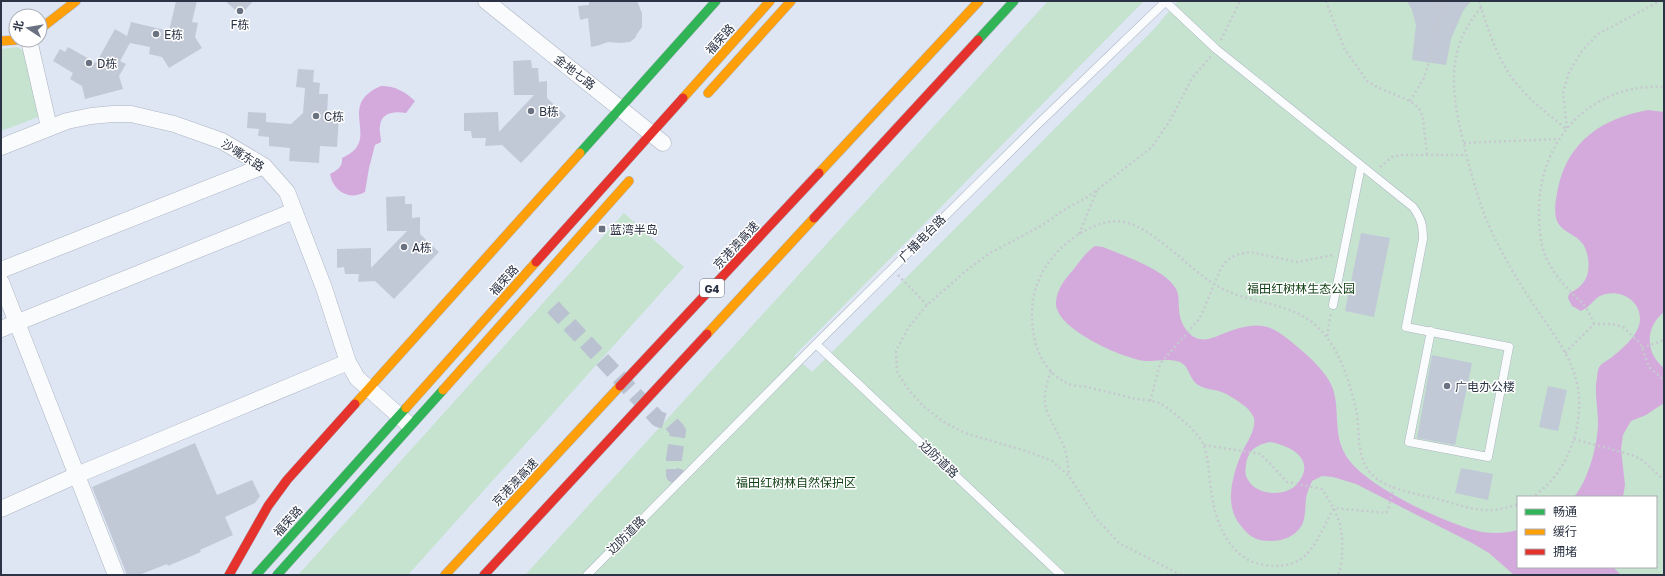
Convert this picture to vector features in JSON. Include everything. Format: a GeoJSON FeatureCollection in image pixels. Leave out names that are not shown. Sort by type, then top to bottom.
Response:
{"type":"FeatureCollection","features":[{"type":"Feature","properties":{"kind":"main road"},"geometry":{"type":"LineString","coordinates":[[48,24],[76,1]]}},
{"type":"Feature","properties":{"kind":"main road"},"geometry":{"type":"LineString","coordinates":[[229,575],[262,515],[276,494],[716,1]]}},
{"type":"Feature","properties":{"kind":"main road","name":"福荣路"},"geometry":{"type":"LineString","coordinates":[[277,575],[404,421],[660,141],[770,1]]}},
{"type":"Feature","properties":{"kind":"main road"},"geometry":{"type":"LineString","coordinates":[[700,102],[790,1]]}},
{"type":"Feature","properties":{"kind":"main road","name":"京港澳高速"},"geometry":{"type":"LineString","coordinates":[[445,575],[979,1]]}},
{"type":"Feature","properties":{"kind":"main road","name":"G4"},"geometry":{"type":"LineString","coordinates":[[484,575],[1014,1]]}},
{"type":"Feature","properties":{"kind":"main road","name":"福荣路"},"geometry":{"type":"LineString","coordinates":[[256,575],[404,421],[637,172]]}},
{"type":"Feature","properties":{"kind":"street","name":"金地七路"},"geometry":{"type":"LineString","coordinates":[[486,1],[660,141]]}},
{"type":"Feature","properties":{"kind":"street"},"geometry":{"type":"LineString","coordinates":[[31,48],[49,128]]}},
{"type":"Feature","properties":{"kind":"street","name":"沙嘴东路"},"geometry":{"type":"LineString","coordinates":[[1,147],[67,121],[91,116],[131,114],[174,124],[222,141],[264,166],[287,192],[324,288],[348,362],[357,378],[404,421]]}},
{"type":"Feature","properties":{"kind":"street"},"geometry":{"type":"LineString","coordinates":[[1,270],[264,166]]}},
{"type":"Feature","properties":{"kind":"street"},"geometry":{"type":"LineString","coordinates":[[1,329],[294,211]]}},
{"type":"Feature","properties":{"kind":"street"},"geometry":{"type":"LineString","coordinates":[[1,282],[116,575]]}},
{"type":"Feature","properties":{"kind":"street"},"geometry":{"type":"LineString","coordinates":[[1,509],[77,475],[348,362]]}},
{"type":"Feature","properties":{"kind":"lane"},"geometry":{"type":"LineString","coordinates":[[1166,1],[1216,49],[1413,207],[1419,216],[1423,227],[1423,239],[1406,326],[1509,347],[1488,457],[1409,442],[1431,332]]}},
{"type":"Feature","properties":{"kind":"lane","name":"广播电台路"},"geometry":{"type":"LineString","coordinates":[[682,479],[1036,125],[1166,1]]}},
{"type":"Feature","properties":{"kind":"lane"},"geometry":{"type":"LineString","coordinates":[[1333,305],[1361,166]]}},
{"type":"Feature","properties":{"kind":"lane","name":"边防道路"},"geometry":{"type":"LineString","coordinates":[[816,344],[1061,575]]}},
{"type":"Feature","properties":{"kind":"lane","name":"边防道路"},"geometry":{"type":"LineString","coordinates":[[587,575],[682,479]]}},
{"type":"Feature","properties":{"kind":"path"},"geometry":{"type":"LineString","coordinates":[[1181,575],[1119,543],[1095,517],[1070,476],[1052,461],[1029,452],[965,433],[944,422],[923,406],[908,389],[897,372],[896,351],[908,328],[927,305],[967,270],[990,253],[1041,226],[1067,208],[1088,197],[1152,147],[1171,119],[1192,78],[1216,49],[1240,1]]}},
{"type":"Feature","properties":{"kind":"path"},"geometry":{"type":"LineString","coordinates":[[1326,1],[1344,48],[1367,81],[1377,88],[1410,101],[1419,108],[1423,118],[1427,154]]}},
{"type":"Feature","properties":{"kind":"path"},"geometry":{"type":"LineString","coordinates":[[1436,1],[1441,10]]}},
{"type":"Feature","properties":{"kind":"path"},"geometry":{"type":"LineString","coordinates":[[1410,101],[1424,78],[1441,10],[1450,1]]}},
{"type":"Feature","properties":{"kind":"path"},"geometry":{"type":"LineString","coordinates":[[1479,1],[1494,43],[1510,75],[1536,104],[1567,129]]}},
{"type":"Feature","properties":{"kind":"path"},"geometry":{"type":"LineString","coordinates":[[1567,129],[1563,93],[1569,72],[1582,51],[1598,34],[1660,1]]}},
{"type":"Feature","properties":{"kind":"path"},"geometry":{"type":"LineString","coordinates":[[1481,7],[1465,29],[1457,50],[1454,71],[1454,99],[1467,155],[1484,212],[1527,295],[1565,353],[1578,387],[1580,411],[1574,439],[1566,458],[1551,482],[1534,496]]}},
{"type":"Feature","properties":{"kind":"path"},"geometry":{"type":"LineString","coordinates":[[1594,324],[1584,305],[1566,287],[1545,255],[1539,229],[1538,197],[1546,165],[1558,139],[1577,116],[1593,104],[1608,97],[1638,88],[1664,87]]}},
{"type":"Feature","properties":{"kind":"path"},"geometry":{"type":"LineString","coordinates":[[1464,143],[1558,139]]}},
{"type":"Feature","properties":{"kind":"path"},"geometry":{"type":"LineString","coordinates":[[1373,175],[1385,161],[1392,157],[1427,154],[1467,155]]}},
{"type":"Feature","properties":{"kind":"path"},"geometry":{"type":"LineString","coordinates":[[1079,234],[1097,190]]}},
{"type":"Feature","properties":{"kind":"path"},"geometry":{"type":"LineString","coordinates":[[1334,508],[1311,550],[1305,557],[1294,564],[1285,566],[1268,566],[1255,563],[1244,558],[1234,549],[1225,536],[1217,518],[1211,494],[1204,445],[1190,427],[1161,404],[1070,384],[1051,371],[1038,354],[1033,336],[1032,300],[1038,278],[1053,257],[1079,234],[1102,223],[1121,221],[1143,228],[1214,284],[1251,299],[1300,313],[1315,323],[1327,337],[1347,376],[1357,412],[1359,448],[1365,465],[1375,477],[1394,487],[1481,511],[1499,511],[1517,504]]}},
{"type":"Feature","properties":{"kind":"path"},"geometry":{"type":"LineString","coordinates":[[1150,401],[1160,364],[1200,318],[1221,268],[1227,260],[1236,254],[1250,252],[1297,262],[1343,253]]}},
{"type":"Feature","properties":{"kind":"path"},"geometry":{"type":"LineString","coordinates":[[892,268],[927,305]]}},
{"type":"Feature","properties":{"kind":"path"},"geometry":{"type":"LineString","coordinates":[[1327,337],[1333,305]]}},
{"type":"Feature","properties":{"kind":"path"},"geometry":{"type":"LineString","coordinates":[[1565,353],[1594,324],[1612,324],[1623,327],[1640,343],[1649,367],[1664,380]]}},
{"type":"Feature","properties":{"kind":"path"},"geometry":{"type":"LineString","coordinates":[[1642,348],[1664,340]]}},
{"type":"Feature","properties":{"kind":"path"},"geometry":{"type":"LineString","coordinates":[[1051,371],[1045,387],[1044,399],[1047,414],[1066,451],[1070,476]]}},
{"type":"Feature","properties":{"kind":"path"},"geometry":{"type":"LineString","coordinates":[[1574,439],[1632,455],[1642,460],[1664,480]]}},
{"type":"Feature","properties":{"kind":"path"},"geometry":{"type":"LineString","coordinates":[[1204,445],[1262,454],[1287,482],[1322,489],[1334,508],[1342,528],[1342,557],[1338,575]]}},
{"type":"Feature","properties":{"kind":"path"},"geometry":{"type":"LineString","coordinates":[[1334,508],[1386,513],[1394,487]]}},
{"type":"Feature","properties":{"kind":"green space","name":"福田红树林生态公园"},"geometry":{"type":"Polygon","coordinates":[[[1048,1],[1144,1],[794,356],[812,372],[1154,29],[1178,1],[1664,1],[1664,575],[525,575],[1048,1]]]}},
{"type":"Feature","properties":{"kind":"green space"},"geometry":{"type":"Polygon","coordinates":[[[19,48],[26,52],[41,116],[1,131],[1,49],[19,48]]]}},
{"type":"Feature","properties":{"kind":"green space"},"geometry":{"type":"Polygon","coordinates":[[[624,213],[684,267],[408,575],[298,575],[624,213]]]}},
{"type":"Feature","properties":{"kind":"shaded area"},"geometry":{"type":"Polygon","coordinates":[[[381,86],[400,90],[415,101],[406,113],[397,112],[386,115],[383,118],[380,128],[381,142],[375,145],[365,192],[359,195],[348,195],[338,190],[334,185],[330,174],[342,164],[342,158],[354,151],[359,142],[359,113],[361,103],[368,94],[381,86]]]}},
{"type":"Feature","properties":{"kind":"shaded area"},"geometry":{"type":"Polygon","coordinates":[[[1648,110],[1664,112],[1664,312],[1653,325],[1650,340],[1653,355],[1664,368],[1664,403],[1646,415],[1631,421],[1623,435],[1621,449],[1625,485],[1623,496],[1575,496],[1584,482],[1588,472],[1598,432],[1596,389],[1597,373],[1601,365],[1626,345],[1634,335],[1640,319],[1636,306],[1627,297],[1621,294],[1614,293],[1600,296],[1581,311],[1572,306],[1568,298],[1569,294],[1580,286],[1587,276],[1589,266],[1588,256],[1582,243],[1558,223],[1555,211],[1557,192],[1563,171],[1570,157],[1579,145],[1590,134],[1602,126],[1616,119],[1648,110]]]}},
{"type":"Feature","properties":{"kind":"shaded area"},"geometry":{"type":"Polygon","coordinates":[[[1095,246],[1103,247],[1142,263],[1161,274],[1169,280],[1177,292],[1180,318],[1184,327],[1191,335],[1199,339],[1209,339],[1243,327],[1251,326],[1274,329],[1281,334],[1308,356],[1326,375],[1330,382],[1335,397],[1341,446],[1354,466],[1386,490],[1407,502],[1448,521],[1482,532],[1491,533],[1517,530],[1517,568],[1614,568],[1621,575],[1514,575],[1489,553],[1472,543],[1356,484],[1333,477],[1322,476],[1312,481],[1306,496],[1305,515],[1302,525],[1294,534],[1278,541],[1260,540],[1251,536],[1243,528],[1232,509],[1231,489],[1242,452],[1254,427],[1254,418],[1252,414],[1247,408],[1227,394],[1198,385],[1193,380],[1186,367],[1180,362],[1168,360],[1147,361],[1120,354],[1084,336],[1064,320],[1058,311],[1056,302],[1058,293],[1062,284],[1083,257],[1095,246]],[[1270,442],[1257,447],[1251,452],[1247,460],[1245,471],[1248,480],[1252,485],[1265,492],[1279,493],[1292,488],[1297,484],[1304,468],[1303,461],[1293,451],[1270,442]]]}},
{"type":"Feature","properties":{"kind":"building"},"geometry":{"type":"Polygon","coordinates":[[[176,1],[197,1],[192,22],[198,23],[195,37],[202,48],[169,68],[162,57],[149,54],[150,47],[130,43],[120,61],[126,64],[119,76],[123,89],[85,99],[82,86],[70,79],[73,73],[53,61],[60,49],[65,52],[68,47],[96,63],[115,29],[127,36],[131,22],[169,31],[176,1]]]}},
{"type":"Feature","properties":{"kind":"building","name":"F栋"},"geometry":{"type":"Polygon","coordinates":[[[225,1],[253,1],[241,15],[225,1]]]}},
{"type":"Feature","properties":{"kind":"building"},"geometry":{"type":"Polygon","coordinates":[[[589,1],[637,1],[642,13],[642,27],[635,38],[630,42],[608,42],[591,47],[588,18],[580,20],[578,6],[589,5],[589,1]]]}},
{"type":"Feature","properties":{"kind":"building"},"geometry":{"type":"Polygon","coordinates":[[[1407,1],[1471,1],[1463,11],[1451,39],[1446,65],[1412,60],[1416,25],[1412,10],[1407,1]]]}},
{"type":"Feature","properties":{"kind":"building","name":"B栋"},"geometry":{"type":"Polygon","coordinates":[[[531,60],[532,68],[538,68],[539,82],[547,81],[547,98],[566,116],[521,163],[502,145],[485,146],[486,138],[472,138],[471,131],[464,131],[464,113],[498,112],[499,132],[534,95],[514,95],[513,61],[531,60]]]}},
{"type":"Feature","properties":{"kind":"building","name":"C栋"},"geometry":{"type":"Polygon","coordinates":[[[298,69],[314,70],[313,82],[320,83],[319,94],[328,94],[327,116],[339,117],[337,147],[320,146],[319,163],[289,161],[290,148],[269,146],[269,137],[258,136],[259,129],[247,128],[248,112],[266,113],[266,122],[291,124],[303,113],[305,88],[296,87],[298,69]]]}},
{"type":"Feature","properties":{"kind":"building","name":"A栋"},"geometry":{"type":"Polygon","coordinates":[[[405,196],[405,204],[412,204],[412,218],[420,217],[420,234],[439,252],[394,299],[375,281],[358,282],[359,274],[345,274],[344,267],[337,268],[337,249],[371,248],[371,268],[407,231],[387,231],[386,197],[405,196]]]}},
{"type":"Feature","properties":{"kind":"building"},"geometry":{"type":"Polygon","coordinates":[[[1361,233],[1390,238],[1374,317],[1345,311],[1361,233]]]}},
{"type":"Feature","properties":{"kind":"building","name":"广电办公楼"},"geometry":{"type":"Polygon","coordinates":[[[1432,355],[1472,363],[1455,445],[1417,438],[1432,355]]]}},
{"type":"Feature","properties":{"kind":"building"},"geometry":{"type":"Polygon","coordinates":[[[1548,386],[1567,390],[1558,431],[1539,427],[1548,386]]]}},
{"type":"Feature","properties":{"kind":"building"},"geometry":{"type":"Polygon","coordinates":[[[195,443],[217,495],[252,480],[260,496],[255,503],[225,517],[233,535],[200,550],[201,552],[168,566],[167,564],[139,575],[127,575],[92,487],[195,443]]]}},
{"type":"Feature","properties":{"kind":"building"},"geometry":{"type":"Polygon","coordinates":[[[1461,468],[1493,474],[1488,500],[1455,493],[1461,468]]]}},
{"type":"Feature","properties":{"kind":"tunnel"},"geometry":{"type":"LineString","coordinates":[[553,307],[658,419],[671,423],[678,431],[674,459],[674,475],[683,479]]}},
{"type":"Feature","properties":{"kind":"traffic: fast"},"geometry":{"type":"LineString","coordinates":[[580,153],[716,1]]}},
{"type":"Feature","properties":{"kind":"traffic: fast"},"geometry":{"type":"LineString","coordinates":[[978,40],[1014,1]]}},
{"type":"Feature","properties":{"kind":"traffic: fast"},"geometry":{"type":"LineString","coordinates":[[277,575],[443,390]]}},
{"type":"Feature","properties":{"kind":"traffic: fast"},"geometry":{"type":"LineString","coordinates":[[256,575],[406,408]]}},
{"type":"Feature","properties":{"kind":"traffic: slow"},"geometry":{"type":"LineString","coordinates":[[48,23],[76,1]]}},
{"type":"Feature","properties":{"kind":"traffic: slow"},"geometry":{"type":"LineString","coordinates":[[683,98],[770,1]]}},
{"type":"Feature","properties":{"kind":"traffic: slow"},"geometry":{"type":"LineString","coordinates":[[708,93],[791,1]]}},
{"type":"Feature","properties":{"kind":"traffic: slow"},"geometry":{"type":"LineString","coordinates":[[819,173],[979,1]]}},
{"type":"Feature","properties":{"kind":"traffic: slow"},"geometry":{"type":"LineString","coordinates":[[1,41],[8,41]]}},
{"type":"Feature","properties":{"kind":"traffic: slow"},"geometry":{"type":"LineString","coordinates":[[355,404],[580,153]]}},
{"type":"Feature","properties":{"kind":"traffic: slow"},"geometry":{"type":"LineString","coordinates":[[443,390],[629,181]]}},
{"type":"Feature","properties":{"kind":"traffic: slow"},"geometry":{"type":"LineString","coordinates":[[707,334],[814,218]]}},
{"type":"Feature","properties":{"kind":"traffic: slow"},"geometry":{"type":"LineString","coordinates":[[406,408],[536,262]]}},
{"type":"Feature","properties":{"kind":"traffic: slow"},"geometry":{"type":"LineString","coordinates":[[445,575],[620,386]]}},
{"type":"Feature","properties":{"kind":"traffic: jam"},"geometry":{"type":"LineString","coordinates":[[814,218],[978,40]]}},
{"type":"Feature","properties":{"kind":"traffic: jam"},"geometry":{"type":"LineString","coordinates":[[536,262],[683,98]]}},
{"type":"Feature","properties":{"kind":"traffic: jam"},"geometry":{"type":"LineString","coordinates":[[620,386],[819,173]]}},
{"type":"Feature","properties":{"kind":"traffic: jam"},"geometry":{"type":"LineString","coordinates":[[484,575],[707,334]]}},
{"type":"Feature","properties":{"kind":"traffic: jam"},"geometry":{"type":"LineString","coordinates":[[229,575],[268,506],[287,480],[355,404]]}},
{"type":"Feature","properties":{"kind":"place","name":"F栋"},"geometry":{"type":"Point","coordinates":[240,11]}},
{"type":"Feature","properties":{"kind":"place","name":"E栋"},"geometry":{"type":"Point","coordinates":[156,34]}},
{"type":"Feature","properties":{"kind":"place","name":"D栋"},"geometry":{"type":"Point","coordinates":[89,63]}},
{"type":"Feature","properties":{"kind":"place","name":"B栋"},"geometry":{"type":"Point","coordinates":[531,111]}},
{"type":"Feature","properties":{"kind":"place","name":"C栋"},"geometry":{"type":"Point","coordinates":[316,116]}},
{"type":"Feature","properties":{"kind":"place","name":"蓝湾半岛"},"geometry":{"type":"Point","coordinates":[602,229]}},
{"type":"Feature","properties":{"kind":"place","name":"A栋"},"geometry":{"type":"Point","coordinates":[404,247]}},
{"type":"Feature","properties":{"kind":"place","name":"广电办公楼"},"geometry":{"type":"Point","coordinates":[1447,386]}},
{"type":"Feature","properties":{"kind":"park label","name":"福田红树林自然保护区"},"geometry":{"type":"Point","coordinates":[796,482]}}]}
